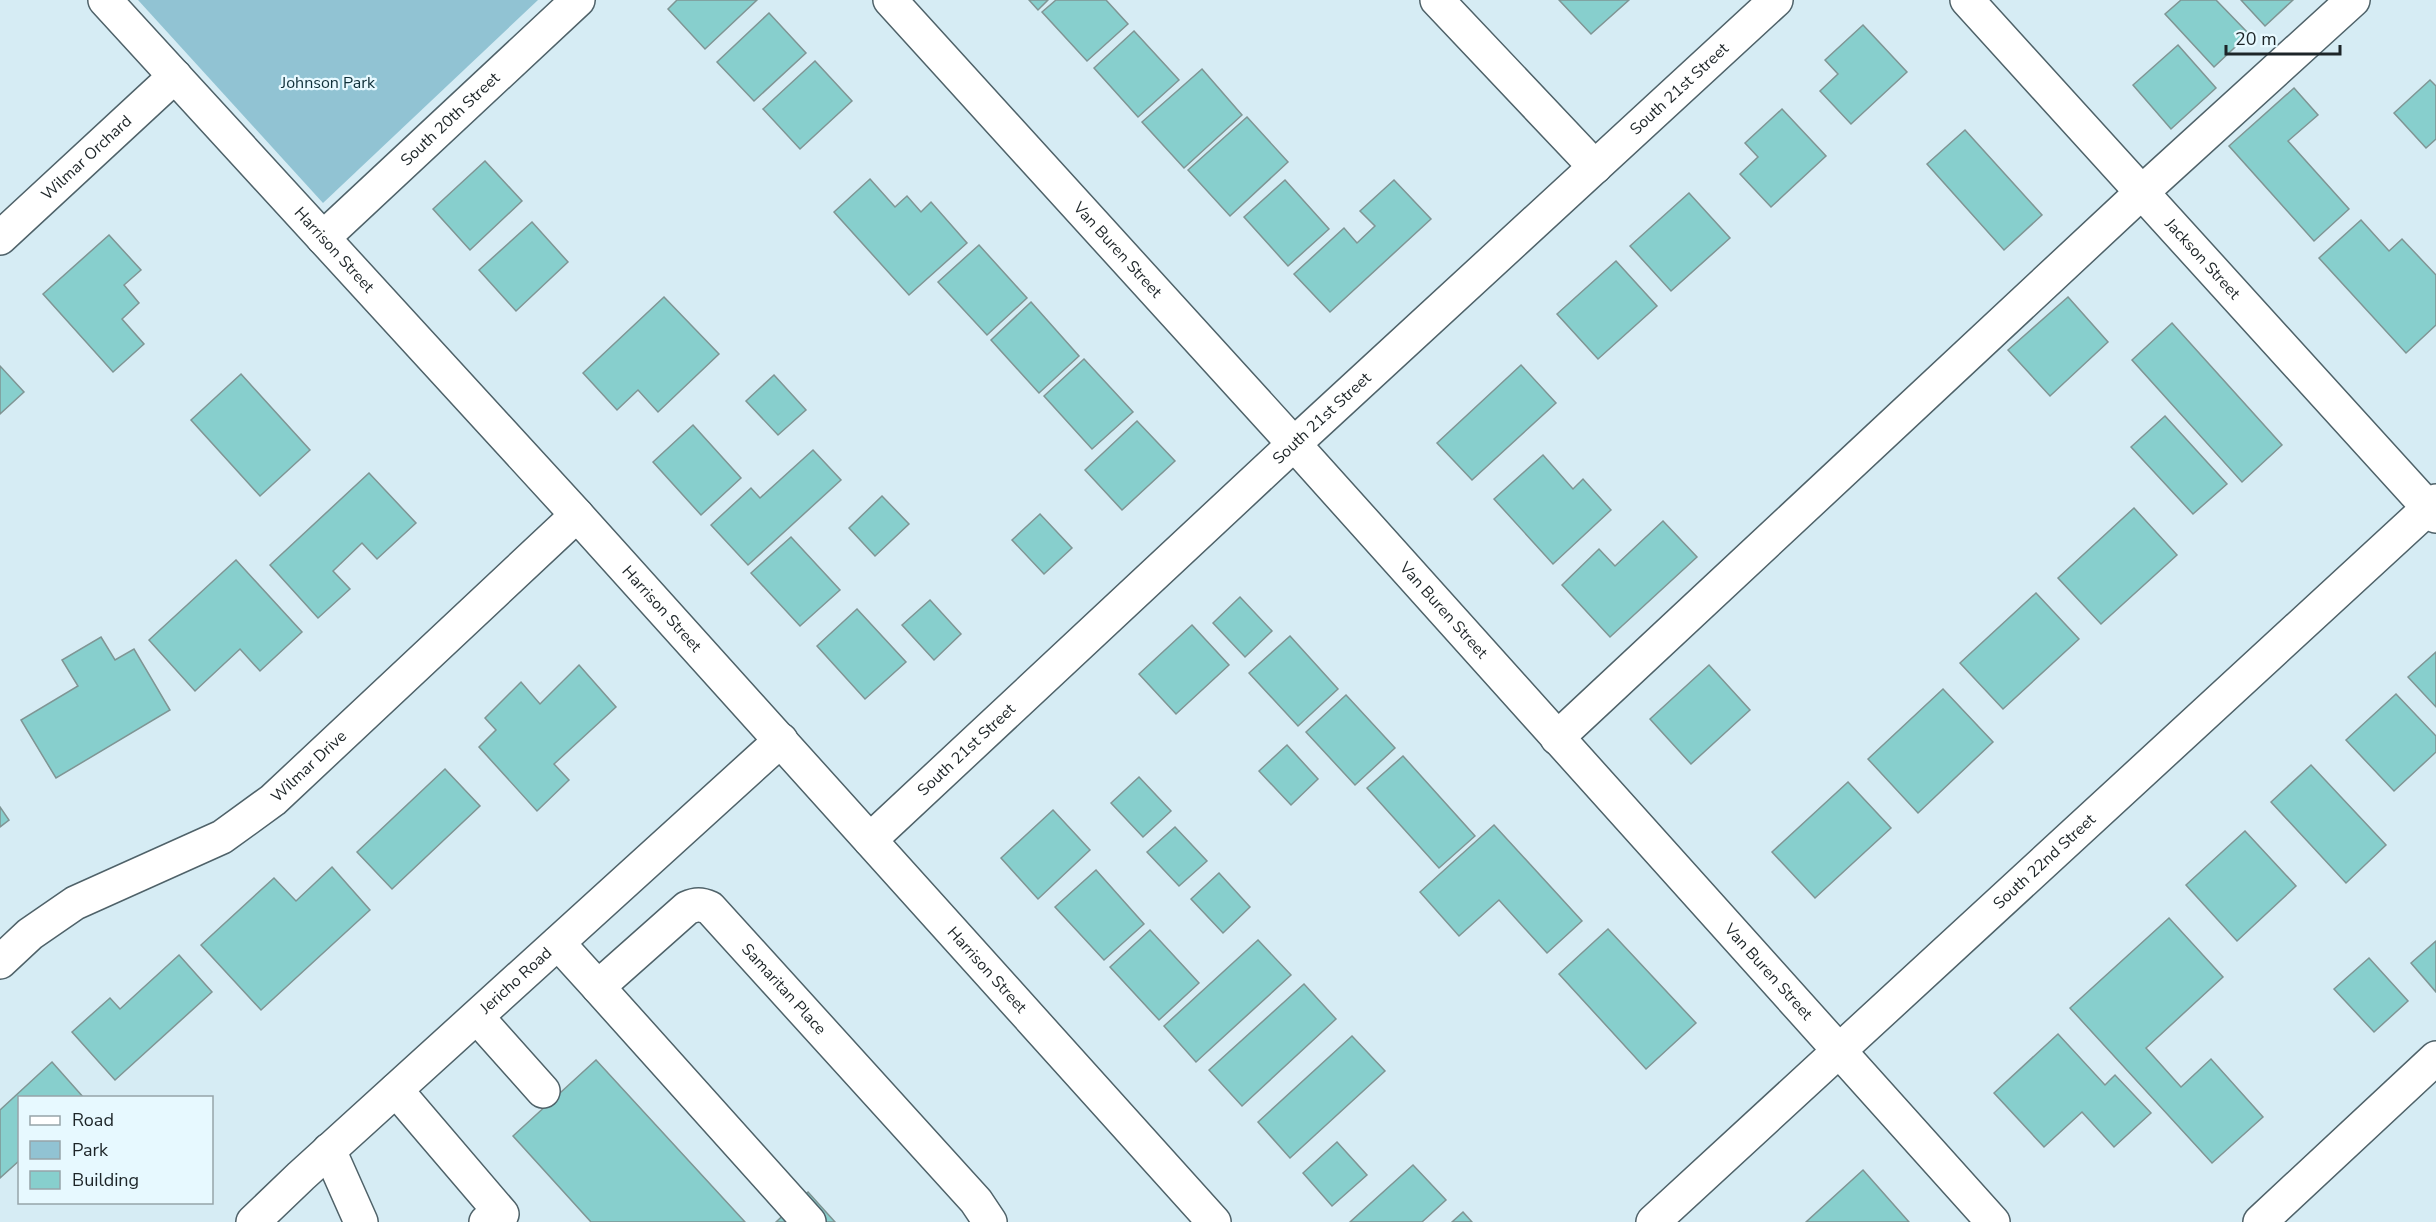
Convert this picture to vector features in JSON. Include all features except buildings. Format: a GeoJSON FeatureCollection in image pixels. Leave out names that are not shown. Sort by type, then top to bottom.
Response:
{"type":"FeatureCollection","features":[{"type":"Feature","properties":{"kind":"street","name":"Harrison Street"},"geometry":{"type":"LineString","coordinates":[[105,0],[577,515],[1214,1222]]}},
{"type":"Feature","properties":{"kind":"street","name":"South 20th Street"},"geometry":{"type":"LineString","coordinates":[[323,238],[578,0]]}},
{"type":"Feature","properties":{"kind":"street","name":"Van Buren Street"},"geometry":{"type":"LineString","coordinates":[[890,0],[1294,444],[1993,1222]]}},
{"type":"Feature","properties":{"kind":"street"},"geometry":{"type":"LineString","coordinates":[[1437,0],[1595,167]]}},
{"type":"Feature","properties":{"kind":"street","name":"South 21st Street"},"geometry":{"type":"LineString","coordinates":[[870,840],[1294,444],[1776,0]]}},
{"type":"Feature","properties":{"kind":"street","name":"Jackson Street"},"geometry":{"type":"LineString","coordinates":[[1967,0],[2433,509]]}},
{"type":"Feature","properties":{"kind":"street"},"geometry":{"type":"LineString","coordinates":[[1557,738],[2142,192],[2354,0]]}},
{"type":"Feature","properties":{"kind":"street","name":"Wilmar Orchard"},"geometry":{"type":"LineString","coordinates":[[0,238],[175,76]]}},
{"type":"Feature","properties":{"kind":"street","name":"South 22nd Street"},"geometry":{"type":"LineString","coordinates":[[1653,1222],[2433,509]]}},
{"type":"Feature","properties":{"kind":"street","name":"Wilmar Drive"},"geometry":{"type":"LineString","coordinates":[[0,962],[30,934],[75,903],[222,837],[273,801],[577,515]]}},
{"type":"Feature","properties":{"kind":"street","name":"Jericho Road"},"geometry":{"type":"LineString","coordinates":[[253,1222],[329,1150],[781,741]]}},
{"type":"Feature","properties":{"kind":"street","name":"Samaritan Place"},"geometry":{"type":"LineString","coordinates":[[598,987],[687,908],[695,904],[702,904],[710,908],[976,1201],[990,1222]]}},
{"type":"Feature","properties":{"kind":"street"},"geometry":{"type":"LineString","coordinates":[[558,943],[809,1222]]}},
{"type":"Feature","properties":{"kind":"street"},"geometry":{"type":"LineString","coordinates":[[477,1017],[543,1091]]}},
{"type":"Feature","properties":{"kind":"street"},"geometry":{"type":"LineString","coordinates":[[2260,1222],[2436,1058]]}},
{"type":"Feature","properties":{"kind":"street"},"geometry":{"type":"LineString","coordinates":[[396,1090],[502,1214],[486,1222]]}},
{"type":"Feature","properties":{"kind":"street"},"geometry":{"type":"LineString","coordinates":[[329,1150],[362,1222]]}},
{"type":"Feature","properties":{"kind":"green space","name":"Johnson Park"},"geometry":{"type":"Polygon","coordinates":[[[138,0],[538,0],[323,203],[138,0]]]}}]}
